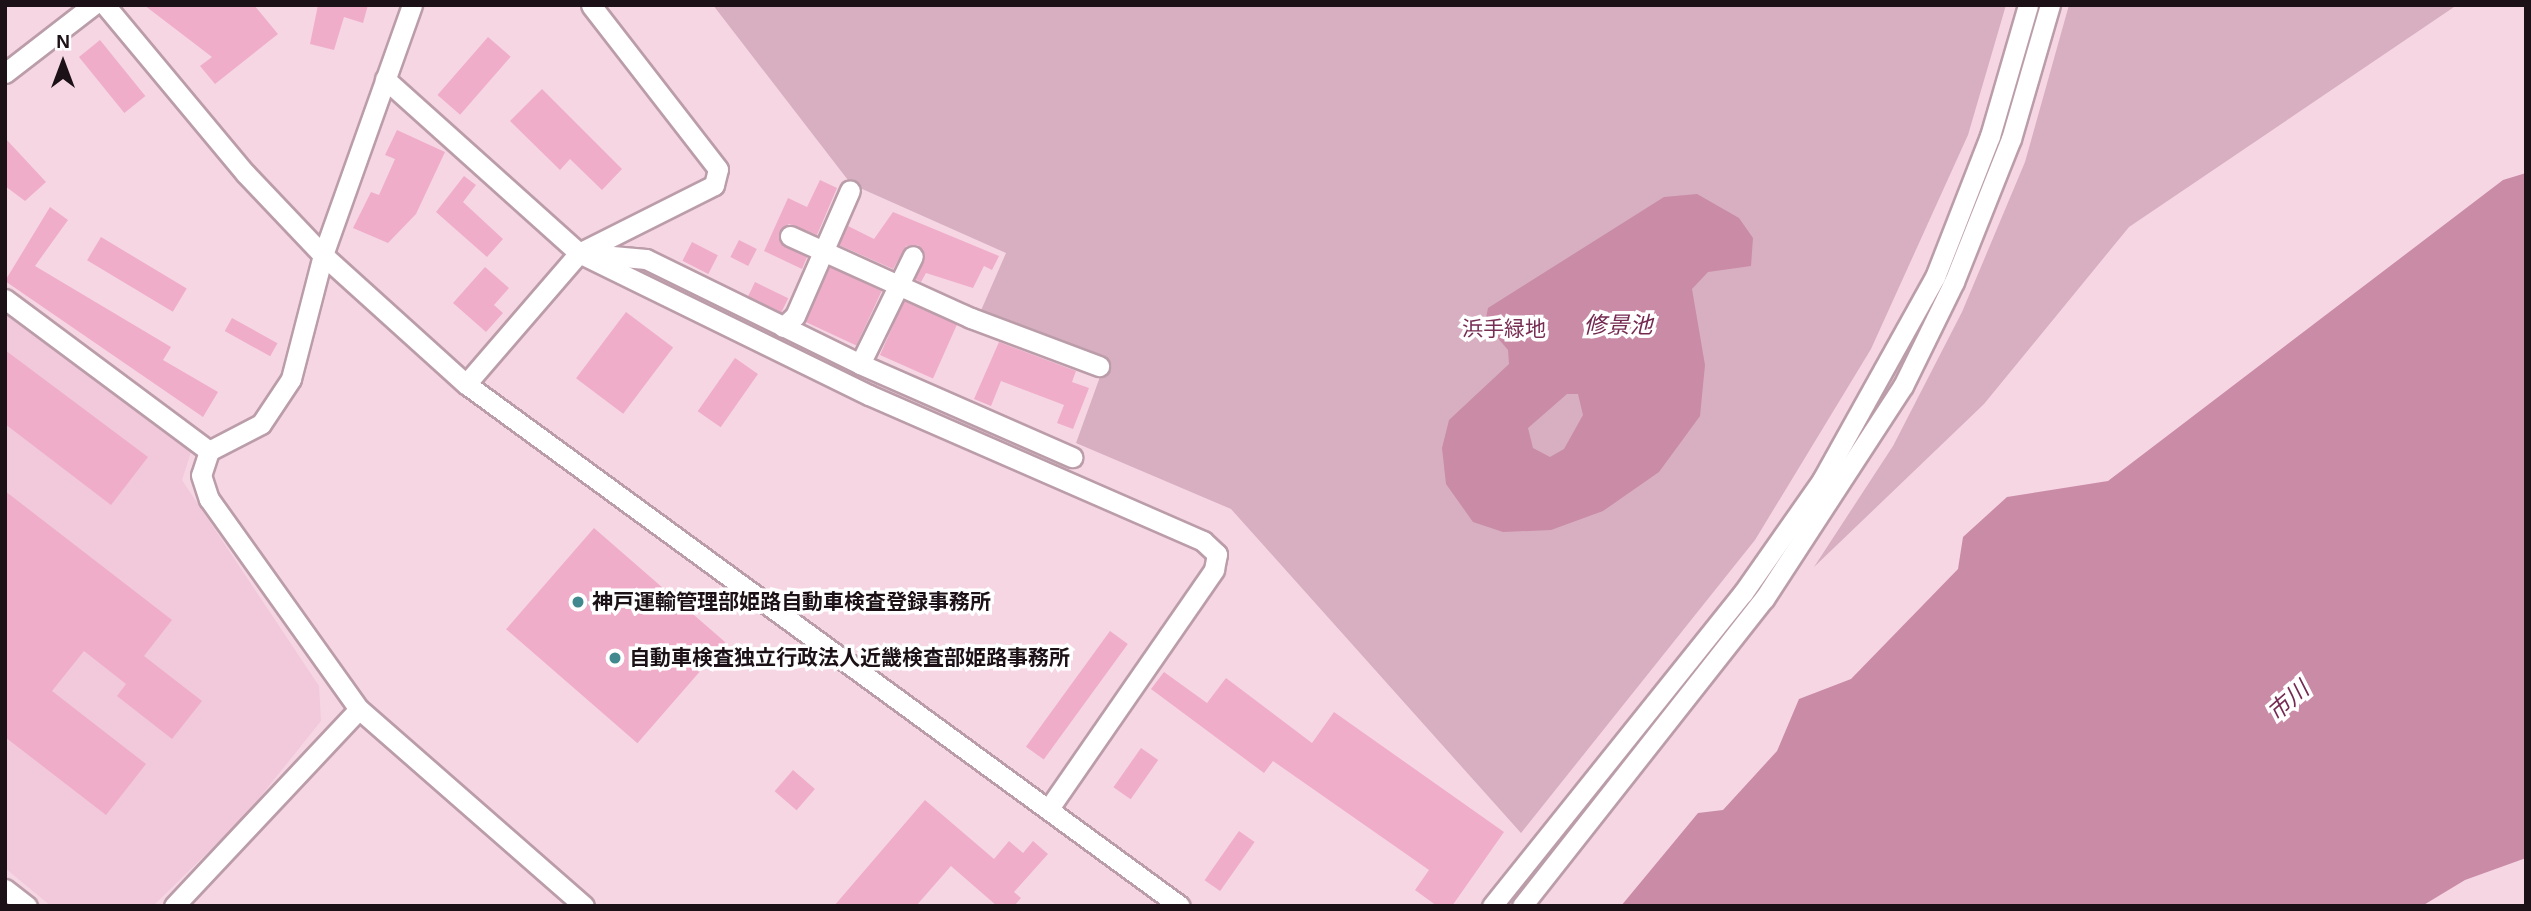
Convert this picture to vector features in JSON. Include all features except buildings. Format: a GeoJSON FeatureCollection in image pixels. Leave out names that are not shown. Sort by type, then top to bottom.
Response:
{"type":"FeatureCollection","features":[{"type":"Feature","properties":{"kind":"street"},"geometry":{"type":"LineString","coordinates":[[5,73],[93,5]]}},
{"type":"Feature","properties":{"kind":"street"},"geometry":{"type":"LineString","coordinates":[[105,5],[246,174],[323,255],[466,384],[1180,906]]}},
{"type":"Feature","properties":{"kind":"street"},"geometry":{"type":"LineString","coordinates":[[412,5],[323,255],[291,379],[279,402],[261,424],[209,451],[201,475],[209,499],[359,709],[584,906]]}},
{"type":"Feature","properties":{"kind":"street"},"geometry":{"type":"LineString","coordinates":[[466,384],[579,253],[713,185],[718,169],[591,5]]}},
{"type":"Feature","properties":{"kind":"street"},"geometry":{"type":"LineString","coordinates":[[1492,906],[1743,593],[1822,480],[1935,277],[1998,107],[2028,5]]}},
{"type":"Feature","properties":{"kind":"street"},"geometry":{"type":"LineString","coordinates":[[1522,906],[1832,504],[1903,386],[1954,282],[2019,113],[2050,5]]}},
{"type":"Feature","properties":{"kind":"street"},"geometry":{"type":"LineString","coordinates":[[385,79],[579,253],[869,396],[1203,541],[1217,554],[1214,570],[1049,808]]}},
{"type":"Feature","properties":{"kind":"street"},"geometry":{"type":"LineString","coordinates":[[1998,107],[2019,113]]}},
{"type":"Feature","properties":{"kind":"street"},"geometry":{"type":"LineString","coordinates":[[783,327],[795,316],[850,190]]}},
{"type":"Feature","properties":{"kind":"street"},"geometry":{"type":"LineString","coordinates":[[790,236],[971,318],[1100,366]]}},
{"type":"Feature","properties":{"kind":"street"},"geometry":{"type":"LineString","coordinates":[[579,253],[646,259],[860,364],[1072,457]]}},
{"type":"Feature","properties":{"kind":"street"},"geometry":{"type":"LineString","coordinates":[[860,364],[913,256]]}},
{"type":"Feature","properties":{"kind":"street"},"geometry":{"type":"LineString","coordinates":[[5,299],[209,451]]}},
{"type":"Feature","properties":{"kind":"street"},"geometry":{"type":"LineString","coordinates":[[174,906],[359,709]]}},
{"type":"Feature","properties":{"kind":"street"},"geometry":{"type":"LineString","coordinates":[[5,889],[27,906]]}},
{"type":"Feature","properties":{"kind":"shaded area"},"geometry":{"type":"Polygon","coordinates":[[[5,314],[191,452],[182,480],[319,686],[321,721],[245,816],[153,906],[51,906],[5,868],[5,314]]]}},
{"type":"Feature","properties":{"kind":"green space","name":"浜手緑地"},"geometry":{"type":"Polygon","coordinates":[[[713,5],[2006,5],[1968,135],[1871,349],[1755,540],[1521,833],[1231,509],[1076,443],[1105,363],[979,315],[1006,253],[851,184],[713,5]]]}},
{"type":"Feature","properties":{"kind":"green space"},"geometry":{"type":"Polygon","coordinates":[[[2069,5],[2457,5],[2129,227],[1984,404],[1814,567],[1893,446],[1962,312],[2025,162],[2069,5]]]}},
{"type":"Feature","properties":{"kind":"water","name":"市川"},"geometry":{"type":"Polygon","coordinates":[[[2526,173],[2526,858],[2465,880],[2422,906],[1621,906],[1698,813],[1723,810],[1777,751],[1799,699],[1851,679],[1958,569],[1963,537],[2007,497],[2108,481],[2503,180],[2526,173]]]}},
{"type":"Feature","properties":{"kind":"water","name":"修景池"},"geometry":{"type":"Polygon","coordinates":[[[1697,194],[1739,218],[1753,238],[1751,266],[1708,272],[1692,289],[1705,365],[1700,416],[1659,472],[1603,511],[1551,530],[1503,532],[1473,522],[1446,484],[1442,448],[1449,420],[1509,364],[1508,350],[1485,323],[1488,308],[1664,197],[1697,194]],[[1567,394],[1528,428],[1533,448],[1550,457],[1564,449],[1583,415],[1578,394],[1567,394]]]}},
{"type":"Feature","properties":{"kind":"place","name":"神戸運輸管理部姫路自動車検査登録事務所"},"geometry":{"type":"Point","coordinates":[578,602]}},
{"type":"Feature","properties":{"kind":"place","name":"自動車検査独立行政法人近畿検査部姫路事務所"},"geometry":{"type":"Point","coordinates":[615,658]}}]}
